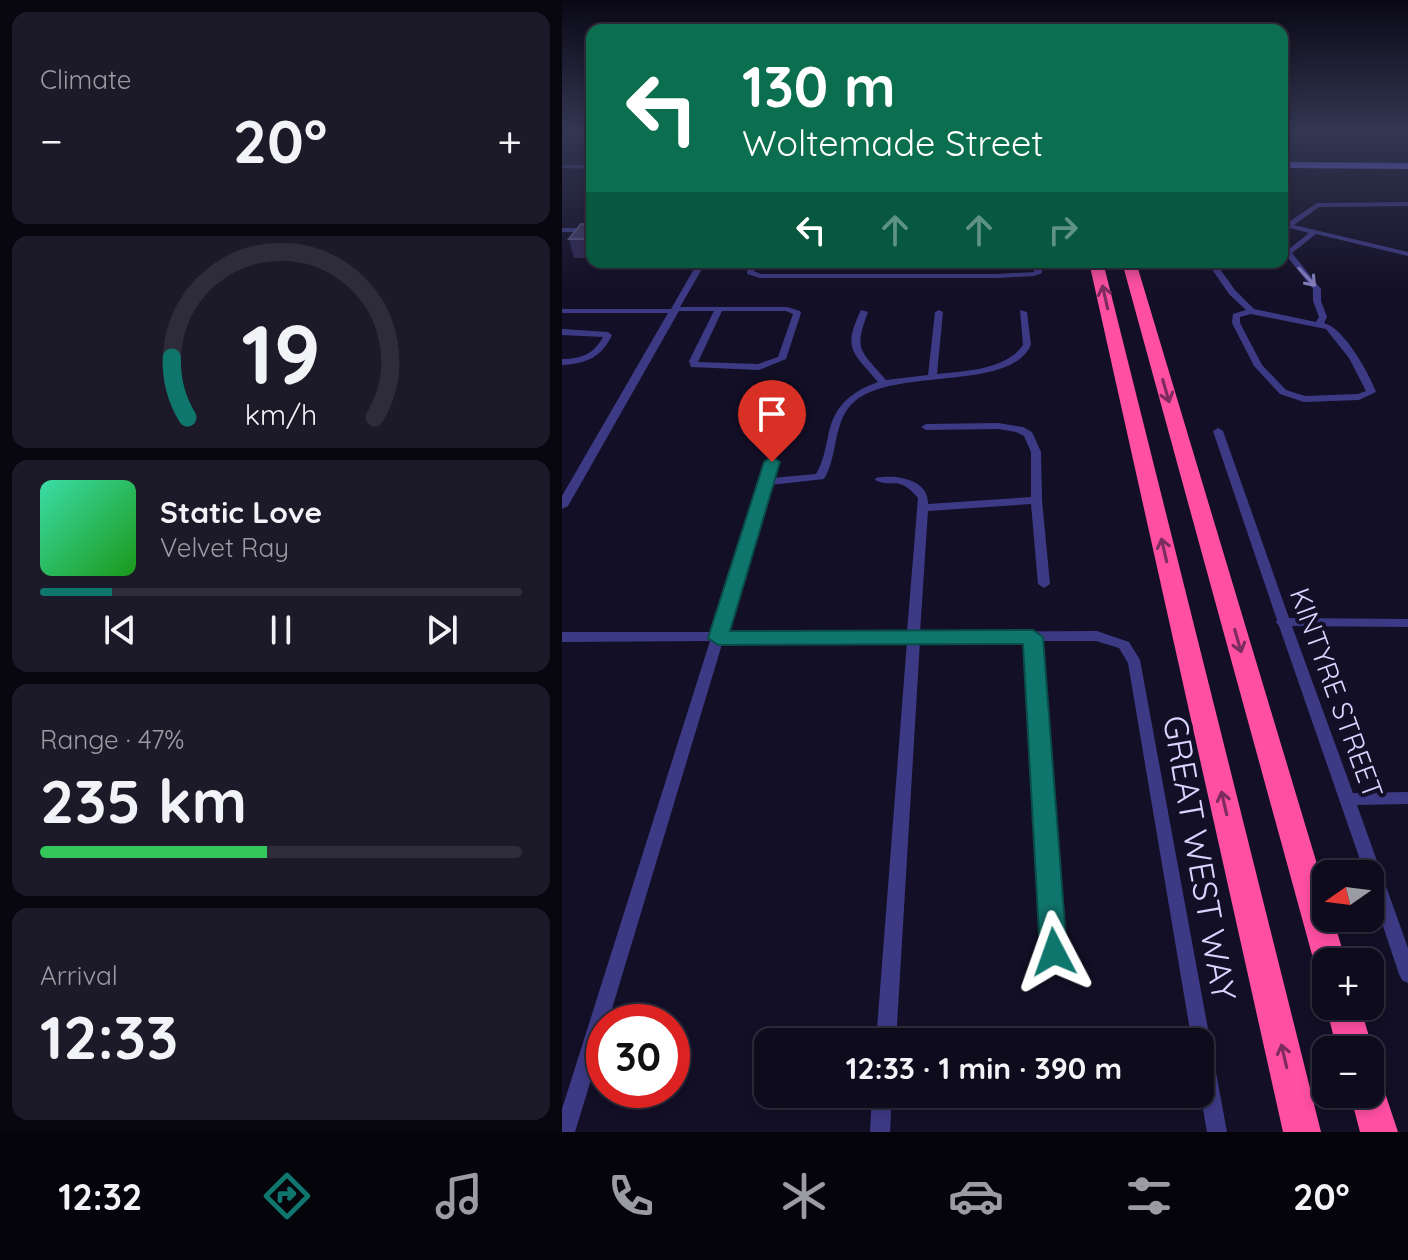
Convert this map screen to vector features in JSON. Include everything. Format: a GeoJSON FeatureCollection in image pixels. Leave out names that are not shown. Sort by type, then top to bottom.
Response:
{"type":"FeatureCollection","features":[{"type":"Feature","properties":{"kind":"highway"},"geometry":{"type":"LineString","coordinates":[[1097,268],[1302,1132]]}},
{"type":"Feature","properties":{"kind":"highway"},"geometry":{"type":"LineString","coordinates":[[1131,268],[1326,948]]}},
{"type":"Feature","properties":{"kind":"highway"},"geometry":{"type":"LineString","coordinates":[[1372,1108],[1379,1132]]}},
{"type":"Feature","properties":{"kind":"street"},"geometry":{"type":"LineString","coordinates":[[1288,223],[1317,205],[1408,204]]}},
{"type":"Feature","properties":{"kind":"street"},"geometry":{"type":"LineString","coordinates":[[1288,226],[1408,254]]}},
{"type":"Feature","properties":{"kind":"street"},"geometry":{"type":"LineString","coordinates":[[562,230],[586,230]]}},
{"type":"Feature","properties":{"kind":"street"},"geometry":{"type":"LineString","coordinates":[[1314,232],[1288,253],[1317,289],[1317,301],[1323,317],[1320,323]]}},
{"type":"Feature","properties":{"kind":"street"},"geometry":{"type":"LineString","coordinates":[[562,506],[699,268]]}},
{"type":"Feature","properties":{"kind":"street"},"geometry":{"type":"LineString","coordinates":[[751,268],[750,272],[760,276],[1031,275],[1038,273],[1038,268]]}},
{"type":"Feature","properties":{"kind":"street"},"geometry":{"type":"LineString","coordinates":[[959,276],[960,268]]}},
{"type":"Feature","properties":{"kind":"street"},"geometry":{"type":"LineString","coordinates":[[1216,268],[1251,311]]}},
{"type":"Feature","properties":{"kind":"street"},"geometry":{"type":"LineString","coordinates":[[562,311],[719,309],[796,311],[782,359],[759,367],[694,365],[693,361],[719,309]]}},
{"type":"Feature","properties":{"kind":"street"},"geometry":{"type":"LineString","coordinates":[[1251,311],[1320,323],[1333,330],[1357,364],[1371,388],[1367,395],[1304,399],[1283,392],[1258,366],[1236,323],[1236,316],[1251,311]]}},
{"type":"Feature","properties":{"kind":"street"},"geometry":{"type":"LineString","coordinates":[[864,312],[856,333],[856,350],[883,383]]}},
{"type":"Feature","properties":{"kind":"street"},"geometry":{"type":"LineString","coordinates":[[932,377],[939,312]]}},
{"type":"Feature","properties":{"kind":"street"},"geometry":{"type":"LineString","coordinates":[[766,482],[820,477],[841,410],[856,396],[883,383],[981,371],[1016,357],[1026,349],[1023,312]]}},
{"type":"Feature","properties":{"kind":"street"},"geometry":{"type":"LineString","coordinates":[[562,332],[608,335],[589,359],[562,362]]}},
{"type":"Feature","properties":{"kind":"street"},"geometry":{"type":"LineString","coordinates":[[926,427],[998,426],[1019,429],[1028,434],[1036,452],[1036,500],[1044,584]]}},
{"type":"Feature","properties":{"kind":"street","name":"KINTYRE STREET"},"geometry":{"type":"LineString","coordinates":[[1218,431],[1282,622],[1349,799],[1408,974]]}},
{"type":"Feature","properties":{"kind":"street"},"geometry":{"type":"LineString","coordinates":[[565,1132],[772,462]]}},
{"type":"Feature","properties":{"kind":"street"},"geometry":{"type":"LineString","coordinates":[[880,480],[902,480],[914,487],[923,498],[887,1028]]}},
{"type":"Feature","properties":{"kind":"street"},"geometry":{"type":"LineString","coordinates":[[923,508],[1036,500]]}},
{"type":"Feature","properties":{"kind":"street"},"geometry":{"type":"LineString","coordinates":[[1282,622],[1408,623]]}},
{"type":"Feature","properties":{"kind":"street","name":"GREAT WEST WAY"},"geometry":{"type":"LineString","coordinates":[[1033,637],[1097,636],[1124,645],[1135,663],[1217,1132]]}},
{"type":"Feature","properties":{"kind":"street"},"geometry":{"type":"LineString","coordinates":[[562,637],[1033,637],[1054,952]]}},
{"type":"Feature","properties":{"kind":"street"},"geometry":{"type":"LineString","coordinates":[[1349,799],[1408,798]]}},
{"type":"Feature","properties":{"kind":"street"},"geometry":{"type":"LineString","coordinates":[[880,1132],[881,1108]]}},
{"type":"Feature","properties":{"kind":"building"},"geometry":{"type":"Polygon","coordinates":[[[581,224],[586,224],[586,239],[569,239],[581,224]]]}},
{"type":"Feature","properties":{"kind":"route"},"geometry":{"type":"LineString","coordinates":[[772,462],[718,638],[1033,637],[1054,952]]}}]}
